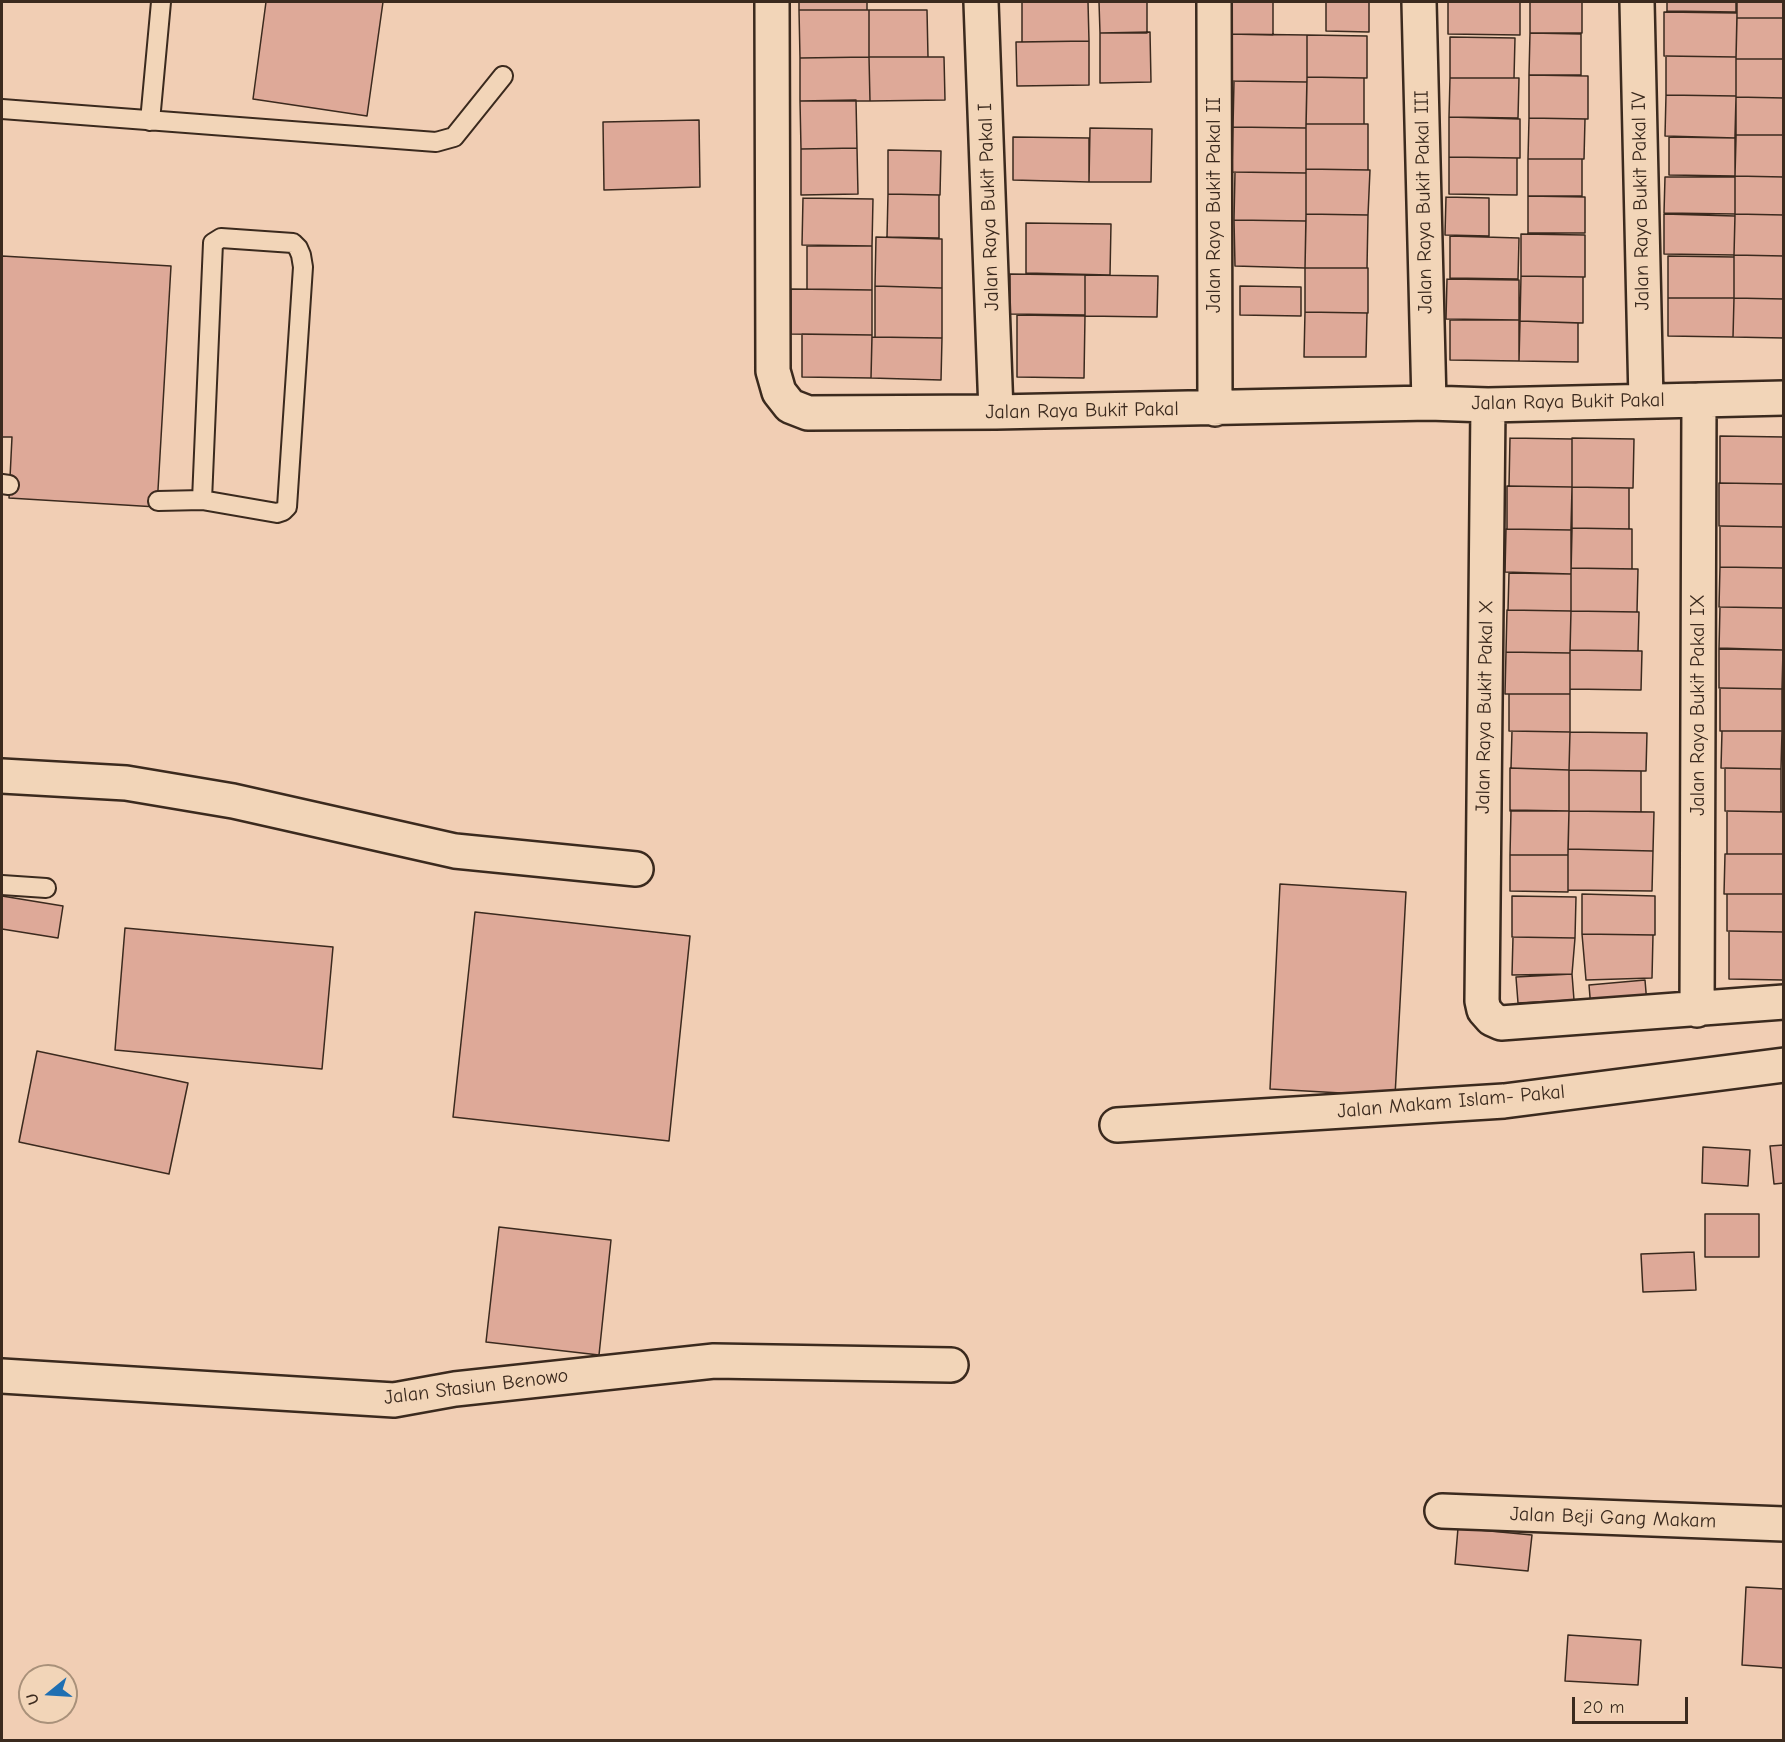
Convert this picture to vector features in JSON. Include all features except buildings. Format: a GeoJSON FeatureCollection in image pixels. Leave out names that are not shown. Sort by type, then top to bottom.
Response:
{"type":"FeatureCollection","features":[{"type":"Feature","properties":{"kind":"street","name":"Jalan Raya Bukit Pakal"},"geometry":{"type":"LineString","coordinates":[[772,2],[773,371],[780,392],[790,406],[808,413],[996,412],[1784,398]]}},
{"type":"Feature","properties":{"kind":"street","name":"Jalan Raya Bukit Pakal I"},"geometry":{"type":"LineString","coordinates":[[981,2],[996,412]]}},
{"type":"Feature","properties":{"kind":"street","name":"Jalan Raya Bukit Pakal II"},"geometry":{"type":"LineString","coordinates":[[1214,2],[1215,409]]}},
{"type":"Feature","properties":{"kind":"street","name":"Jalan Raya Bukit Pakal III"},"geometry":{"type":"LineString","coordinates":[[1419,2],[1429,404]]}},
{"type":"Feature","properties":{"kind":"street","name":"Jalan Raya Bukit Pakal IV"},"geometry":{"type":"LineString","coordinates":[[1636,2],[1646,401]]}},
{"type":"Feature","properties":{"kind":"street","name":"Jalan Raya Bukit Pakal IX"},"geometry":{"type":"LineString","coordinates":[[1697,1010],[1699,400]]}},
{"type":"Feature","properties":{"kind":"street","name":"Jalan Raya Bukit Pakal X"},"geometry":{"type":"LineString","coordinates":[[1488,405],[1482,1001],[1484,1010],[1492,1019],[1501,1023],[1697,1010]]}},
{"type":"Feature","properties":{"kind":"street"},"geometry":{"type":"LineString","coordinates":[[2,776],[126,783],[233,801],[455,851],[636,869]]}},
{"type":"Feature","properties":{"kind":"street"},"geometry":{"type":"LineString","coordinates":[[1697,1010],[1784,1002]]}},
{"type":"Feature","properties":{"kind":"street","name":"Jalan Makam Islam- Pakal"},"geometry":{"type":"LineString","coordinates":[[1117,1125],[1504,1101],[1784,1065]]}},
{"type":"Feature","properties":{"kind":"street","name":"Jalan Stasiun Benowo"},"geometry":{"type":"LineString","coordinates":[[2,1376],[394,1400],[455,1389],[714,1361],[951,1365]]}},
{"type":"Feature","properties":{"kind":"street","name":"Jalan Beji Gang Makam"},"geometry":{"type":"LineString","coordinates":[[1442,1511],[1784,1524]]}},
{"type":"Feature","properties":{"kind":"lane"},"geometry":{"type":"LineString","coordinates":[[150,121],[161,2]]}},
{"type":"Feature","properties":{"kind":"lane"},"geometry":{"type":"LineString","coordinates":[[2,109],[436,142],[454,137],[503,76]]}},
{"type":"Feature","properties":{"kind":"lane"},"geometry":{"type":"LineString","coordinates":[[158,501],[202,500],[277,513],[287,507],[303,267],[301,255],[293,243],[221,238],[213,243],[202,500]]}},
{"type":"Feature","properties":{"kind":"lane"},"geometry":{"type":"LineString","coordinates":[[2,885],[46,888]]}}]}
